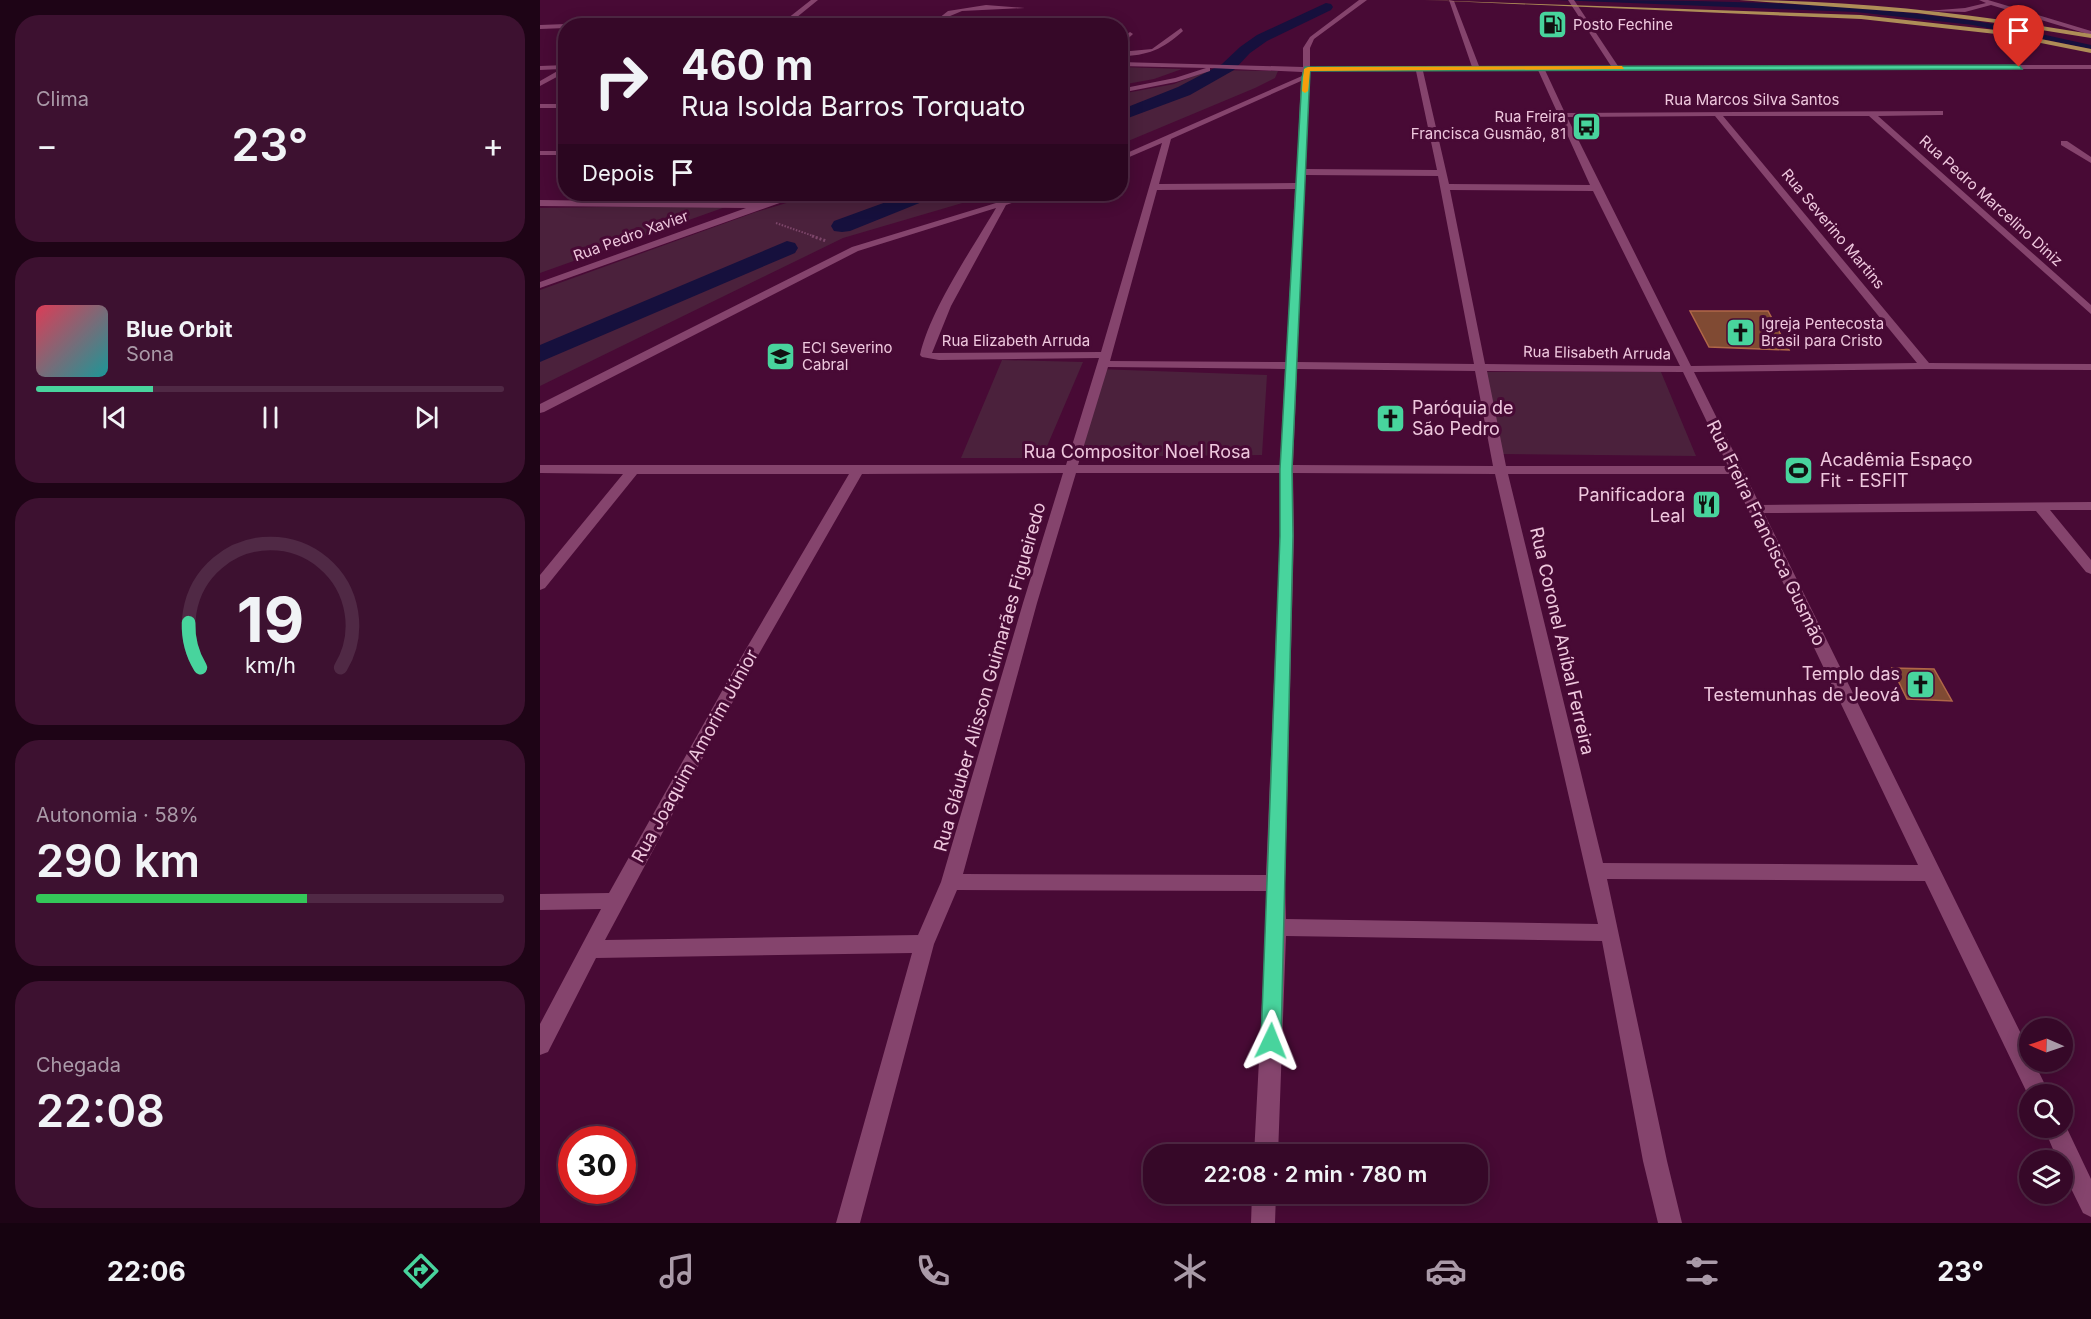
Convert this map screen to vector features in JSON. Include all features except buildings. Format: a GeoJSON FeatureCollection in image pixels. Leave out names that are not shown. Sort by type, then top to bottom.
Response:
{"type":"FeatureCollection","features":[{"type":"Feature","properties":{"kind":"main road"},"geometry":{"type":"LineString","coordinates":[[1426,0],[1574,4],[1894,20],[1996,32],[2091,51]]}},
{"type":"Feature","properties":{"kind":"main road"},"geometry":{"type":"LineString","coordinates":[[1742,0],[1929,11],[2091,34]]}},
{"type":"Feature","properties":{"kind":"street"},"geometry":{"type":"LineString","coordinates":[[791,18],[815,0]]}},
{"type":"Feature","properties":{"kind":"street"},"geometry":{"type":"LineString","coordinates":[[1266,1144],[1276,927],[1275,883],[1287,536],[1286,469],[1306,73],[1304,56],[1308,42],[1364,0]]}},
{"type":"Feature","properties":{"kind":"street"},"geometry":{"type":"LineString","coordinates":[[1451,1],[1476,68]]}},
{"type":"Feature","properties":{"kind":"street"},"geometry":{"type":"LineString","coordinates":[[1929,11],[1980,8],[1989,4],[1985,1]]}},
{"type":"Feature","properties":{"kind":"street"},"geometry":{"type":"LineString","coordinates":[[1985,1],[2091,34]]}},
{"type":"Feature","properties":{"kind":"street"},"geometry":{"type":"LineString","coordinates":[[1574,4],[1616,68]]}},
{"type":"Feature","properties":{"kind":"street"},"geometry":{"type":"LineString","coordinates":[[939,18],[955,10],[1022,8]]}},
{"type":"Feature","properties":{"kind":"street"},"geometry":{"type":"LineString","coordinates":[[540,27],[558,26]]}},
{"type":"Feature","properties":{"kind":"street"},"geometry":{"type":"LineString","coordinates":[[1128,54],[1156,51],[1181,30]]}},
{"type":"Feature","properties":{"kind":"street"},"geometry":{"type":"LineString","coordinates":[[1128,64],[1306,73],[1419,68],[2091,67]]}},
{"type":"Feature","properties":{"kind":"street"},"geometry":{"type":"LineString","coordinates":[[1128,89],[1176,80],[1214,67]]}},
{"type":"Feature","properties":{"kind":"street"},"geometry":{"type":"LineString","coordinates":[[540,68],[558,68]]}},
{"type":"Feature","properties":{"kind":"street","name":"Rua Coronel Aníbal Ferreira"},"geometry":{"type":"LineString","coordinates":[[1419,68],[1482,367],[1501,472],[1596,870],[1655,1161],[1670,1223]]}},
{"type":"Feature","properties":{"kind":"street","name":"Rua Freira Francisca Gusmão"},"geometry":{"type":"LineString","coordinates":[[1540,68],[1596,188],[1687,369],[2034,1084]]}},
{"type":"Feature","properties":{"kind":"street"},"geometry":{"type":"LineString","coordinates":[[540,84],[558,73]]}},
{"type":"Feature","properties":{"kind":"street"},"geometry":{"type":"LineString","coordinates":[[1128,156],[1167,140],[1306,73]]}},
{"type":"Feature","properties":{"kind":"street"},"geometry":{"type":"LineString","coordinates":[[540,106],[558,106]]}},
{"type":"Feature","properties":{"kind":"street","name":"Rua Severino Martins"},"geometry":{"type":"LineString","coordinates":[[1716,113],[1926,366]]}},
{"type":"Feature","properties":{"kind":"street","name":"Rua Pedro Marcelino Diniz"},"geometry":{"type":"LineString","coordinates":[[1871,113],[2091,311]]}},
{"type":"Feature","properties":{"kind":"street","name":"Rua Marcos Silva Santos"},"geometry":{"type":"LineString","coordinates":[[1563,115],[1940,113]]}},
{"type":"Feature","properties":{"kind":"street","name":"Rua Gláuber Alisson Guimarães Figueiredo"},"geometry":{"type":"LineString","coordinates":[[848,1223],[924,944],[951,882],[1030,603],[1104,360],[1167,140]]}},
{"type":"Feature","properties":{"kind":"street"},"geometry":{"type":"LineString","coordinates":[[2064,143],[2091,161]]}},
{"type":"Feature","properties":{"kind":"street"},"geometry":{"type":"LineString","coordinates":[[540,153],[558,153]]}},
{"type":"Feature","properties":{"kind":"street"},"geometry":{"type":"LineString","coordinates":[[1154,187],[1301,179],[1443,180],[1596,188]]}},
{"type":"Feature","properties":{"kind":"street","name":"Rua Pedro Xavier"},"geometry":{"type":"LineString","coordinates":[[540,285],[776,201]]}},
{"type":"Feature","properties":{"kind":"street"},"geometry":{"type":"LineString","coordinates":[[540,409],[852,251],[1014,201]]}},
{"type":"Feature","properties":{"kind":"street"},"geometry":{"type":"LineString","coordinates":[[540,203],[762,205]]}},
{"type":"Feature","properties":{"kind":"street","name":"Rua Elizabeth Arruda"},"geometry":{"type":"LineString","coordinates":[[1002,205],[946,306],[926,350],[926,355],[1104,360]]}},
{"type":"Feature","properties":{"kind":"street","name":"Rua Elisabeth Arruda"},"geometry":{"type":"LineString","coordinates":[[1104,360],[1291,365],[1687,369],[1926,366],[2091,367]]}},
{"type":"Feature","properties":{"kind":"street","name":"Rua Compositor Noel Rosa"},"geometry":{"type":"LineString","coordinates":[[540,469],[632,472],[1286,469],[1501,472],[1735,470]]}},
{"type":"Feature","properties":{"kind":"street","name":"Rua Joaquim Amorim Júnior"},"geometry":{"type":"LineString","coordinates":[[540,1045],[615,901],[744,666],[857,471]]}},
{"type":"Feature","properties":{"kind":"street"},"geometry":{"type":"LineString","coordinates":[[540,585],[632,472]]}},
{"type":"Feature","properties":{"kind":"street"},"geometry":{"type":"LineString","coordinates":[[1755,509],[2091,506]]}},
{"type":"Feature","properties":{"kind":"street"},"geometry":{"type":"LineString","coordinates":[[2040,507],[2091,569]]}},
{"type":"Feature","properties":{"kind":"street"},"geometry":{"type":"LineString","coordinates":[[1596,870],[1931,873]]}},
{"type":"Feature","properties":{"kind":"street"},"geometry":{"type":"LineString","coordinates":[[951,882],[1275,883]]}},
{"type":"Feature","properties":{"kind":"street"},"geometry":{"type":"LineString","coordinates":[[540,902],[615,901]]}},
{"type":"Feature","properties":{"kind":"street"},"geometry":{"type":"LineString","coordinates":[[1276,927],[1610,933]]}},
{"type":"Feature","properties":{"kind":"street"},"geometry":{"type":"LineString","coordinates":[[591,950],[924,944]]}},
{"type":"Feature","properties":{"kind":"street"},"geometry":{"type":"LineString","coordinates":[[2060,1138],[2091,1205]]}},
{"type":"Feature","properties":{"kind":"street"},"geometry":{"type":"LineString","coordinates":[[1263,1223],[1264,1204]]}},
{"type":"Feature","properties":{"kind":"path"},"geometry":{"type":"LineString","coordinates":[[746,211],[852,251]]}},
{"type":"Feature","properties":{"kind":"shaded area"},"geometry":{"type":"Polygon","coordinates":[[[1556,0],[1713,1],[1871,9],[1990,23],[2091,45],[2091,49],[1973,25],[1856,12],[1556,0]]]}},
{"type":"Feature","properties":{"kind":"shaded area"},"geometry":{"type":"Polygon","coordinates":[[[1128,67],[1182,69],[1154,79],[1128,84],[1128,67]]]}},
{"type":"Feature","properties":{"kind":"shaded area"},"geometry":{"type":"Polygon","coordinates":[[[1209,70],[1278,71],[1275,78],[1255,88],[1128,141],[1128,93],[1174,84],[1209,70]]]}},
{"type":"Feature","properties":{"kind":"shaded area"},"geometry":{"type":"Polygon","coordinates":[[[793,201],[969,201],[843,238],[540,386],[540,290],[756,212],[793,201]]]}},
{"type":"Feature","properties":{"kind":"shaded area"},"geometry":{"type":"Polygon","coordinates":[[[731,205],[540,273],[540,208],[731,205]]]}},
{"type":"Feature","properties":{"kind":"shaded area"},"geometry":{"type":"Polygon","coordinates":[[[1002,360],[1083,362],[1042,458],[961,458],[1002,360]]]}},
{"type":"Feature","properties":{"kind":"shaded area"},"geometry":{"type":"Polygon","coordinates":[[[1097,369],[1267,375],[1262,455],[1073,457],[1097,369]]]}},
{"type":"Feature","properties":{"kind":"shaded area"},"geometry":{"type":"Polygon","coordinates":[[[1485,372],[1661,372],[1696,456],[1501,454],[1485,372]]]}},
{"type":"Feature","properties":{"kind":"waterway"},"geometry":{"type":"LineString","coordinates":[[1128,113],[1184,91],[1228,67],[1245,50],[1262,38],[1326,7]]}},
{"type":"Feature","properties":{"kind":"waterway"},"geometry":{"type":"LineString","coordinates":[[842,226],[907,201]]}},
{"type":"Feature","properties":{"kind":"waterway"},"geometry":{"type":"LineString","coordinates":[[540,354],[787,248]]}},
{"type":"Feature","properties":{"kind":"slow traffic"},"geometry":{"type":"LineString","coordinates":[[1305,91],[1305,77],[1308,69],[1622,68]]}},
{"type":"Feature","properties":{"kind":"place","name":"Posto Fechine"},"geometry":{"type":"Point","coordinates":[1552,25]}},
{"type":"Feature","properties":{"kind":"place","name":"Rua Freira Francisca Gusmão, 81"},"geometry":{"type":"Point","coordinates":[1587,126]}},
{"type":"Feature","properties":{"kind":"place","name":"Igreja Pentecosta Brasil para Cristo"},"geometry":{"type":"Point","coordinates":[1740,333]}},
{"type":"Feature","properties":{"kind":"place","name":"ECI Severino Cabral"},"geometry":{"type":"Point","coordinates":[781,357]}},
{"type":"Feature","properties":{"kind":"place","name":"Paróquia de São Pedro"},"geometry":{"type":"Point","coordinates":[1391,418]}},
{"type":"Feature","properties":{"kind":"place","name":"Acadêmia Espaço Fit - ESFIT"},"geometry":{"type":"Point","coordinates":[1799,470]}},
{"type":"Feature","properties":{"kind":"place","name":"Panificadora Leal"},"geometry":{"type":"Point","coordinates":[1706,505]}},
{"type":"Feature","properties":{"kind":"place","name":"Templo das Testemunhas de Jeová"},"geometry":{"type":"Point","coordinates":[1921,684]}},
{"type":"Feature","properties":{"kind":"route"},"geometry":{"type":"LineString","coordinates":[[1271,1041],[1287,536],[1286,469],[1305,77],[1308,69],[2019,67]]}}]}
